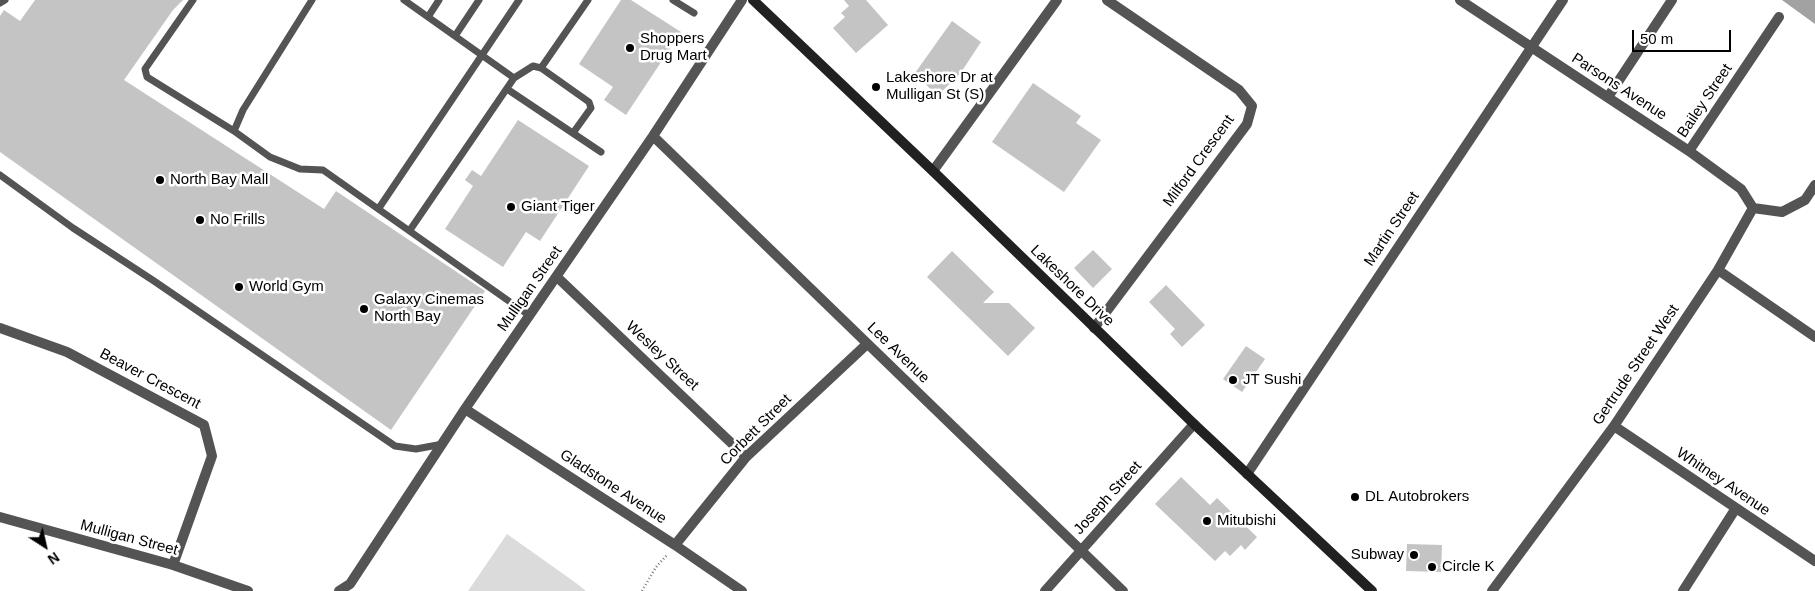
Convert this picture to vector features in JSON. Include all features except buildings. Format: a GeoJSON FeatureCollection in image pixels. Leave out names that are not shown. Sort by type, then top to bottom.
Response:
{"type":"FeatureCollection","features":[{"type":"Feature","properties":{"kind":"main road","name":"Lakeshore Drive"},"geometry":{"type":"LineString","coordinates":[[753,0],[1194,424],[1372,591]]}},
{"type":"Feature","properties":{"kind":"street","name":"Mulligan Street"},"geometry":{"type":"LineString","coordinates":[[339,591],[350,584],[465,409],[557,278],[742,0]]}},
{"type":"Feature","properties":{"kind":"street"},"geometry":{"type":"LineString","coordinates":[[933,171],[1057,0]]}},
{"type":"Feature","properties":{"kind":"street","name":"Milford Crescent"},"geometry":{"type":"LineString","coordinates":[[1094,328],[1247,124],[1252,106],[1239,90],[1107,0]]}},
{"type":"Feature","properties":{"kind":"street","name":"Parsons Avenue"},"geometry":{"type":"LineString","coordinates":[[1460,0],[1689,151],[1741,189],[1753,208]]}},
{"type":"Feature","properties":{"kind":"street","name":"Martin Street"},"geometry":{"type":"LineString","coordinates":[[1247,474],[1563,0]]}},
{"type":"Feature","properties":{"kind":"street"},"geometry":{"type":"LineString","coordinates":[[1608,97],[1672,0]]}},
{"type":"Feature","properties":{"kind":"street","name":"Bailey Street"},"geometry":{"type":"LineString","coordinates":[[1689,151],[1779,17]]}},
{"type":"Feature","properties":{"kind":"street","name":"Lee Avenue"},"geometry":{"type":"LineString","coordinates":[[653,136],[1123,591]]}},
{"type":"Feature","properties":{"kind":"street"},"geometry":{"type":"LineString","coordinates":[[1753,208],[1782,212],[1805,200],[1815,185]]}},
{"type":"Feature","properties":{"kind":"street","name":"Gertrude Street West"},"geometry":{"type":"LineString","coordinates":[[1492,591],[1614,426],[1718,270],[1753,208]]}},
{"type":"Feature","properties":{"kind":"street"},"geometry":{"type":"LineString","coordinates":[[1718,270],[1815,337]]}},
{"type":"Feature","properties":{"kind":"street","name":"Wesley Street"},"geometry":{"type":"LineString","coordinates":[[557,278],[746,457]]}},
{"type":"Feature","properties":{"kind":"street","name":"Beaver Crescent"},"geometry":{"type":"LineString","coordinates":[[0,328],[67,352],[204,426],[212,456],[173,565]]}},
{"type":"Feature","properties":{"kind":"street","name":"Corbett Street"},"geometry":{"type":"LineString","coordinates":[[675,545],[746,457],[867,344]]}},
{"type":"Feature","properties":{"kind":"street","name":"Gladstone Avenue"},"geometry":{"type":"LineString","coordinates":[[465,409],[675,545],[742,591]]}},
{"type":"Feature","properties":{"kind":"street","name":"Joseph Street"},"geometry":{"type":"LineString","coordinates":[[1045,591],[1194,424]]}},
{"type":"Feature","properties":{"kind":"street","name":"Whitney Avenue"},"geometry":{"type":"LineString","coordinates":[[1614,426],[1815,561]]}},
{"type":"Feature","properties":{"kind":"street"},"geometry":{"type":"LineString","coordinates":[[1683,591],[1736,508]]}},
{"type":"Feature","properties":{"kind":"street","name":"Mulligan Street"},"geometry":{"type":"LineString","coordinates":[[0,517],[173,565],[248,591]]}},
{"type":"Feature","properties":{"kind":"lane"},"geometry":{"type":"LineString","coordinates":[[0,3],[4,0]]}},
{"type":"Feature","properties":{"kind":"lane"},"geometry":{"type":"LineString","coordinates":[[193,0],[145,69],[147,77],[234,131],[270,157],[300,169],[323,170],[530,316]]}},
{"type":"Feature","properties":{"kind":"lane"},"geometry":{"type":"LineString","coordinates":[[234,131],[243,110],[312,0]]}},
{"type":"Feature","properties":{"kind":"lane"},"geometry":{"type":"LineString","coordinates":[[404,0],[514,78]]}},
{"type":"Feature","properties":{"kind":"lane"},"geometry":{"type":"LineString","coordinates":[[428,16],[439,0]]}},
{"type":"Feature","properties":{"kind":"lane"},"geometry":{"type":"LineString","coordinates":[[455,36],[480,0]]}},
{"type":"Feature","properties":{"kind":"lane"},"geometry":{"type":"LineString","coordinates":[[379,208],[518,0]]}},
{"type":"Feature","properties":{"kind":"lane"},"geometry":{"type":"LineString","coordinates":[[542,68],[588,0]]}},
{"type":"Feature","properties":{"kind":"lane"},"geometry":{"type":"LineString","coordinates":[[673,0],[694,13]]}},
{"type":"Feature","properties":{"kind":"lane"},"geometry":{"type":"LineString","coordinates":[[410,230],[514,78],[533,66],[542,68],[589,102],[590,108],[573,133]]}},
{"type":"Feature","properties":{"kind":"lane"},"geometry":{"type":"LineString","coordinates":[[507,89],[601,152]]}},
{"type":"Feature","properties":{"kind":"lane"},"geometry":{"type":"LineString","coordinates":[[0,175],[73,228],[154,281],[395,446],[416,449],[442,444]]}},
{"type":"Feature","properties":{"kind":"path"},"geometry":{"type":"LineString","coordinates":[[642,591],[656,567],[675,545]]}},
{"type":"Feature","properties":{"kind":"shaded area"},"geometry":{"type":"Polygon","coordinates":[[[1782,0],[1815,0],[1815,24],[1782,0]]]}},
{"type":"Feature","properties":{"kind":"shaded area"},"geometry":{"type":"Polygon","coordinates":[[[507,534],[576,583],[586,591],[468,591],[507,534]]]}},
{"type":"Feature","properties":{"kind":"place","name":"Shoppers Drug Mart"},"geometry":{"type":"Point","coordinates":[630,48]}},
{"type":"Feature","properties":{"kind":"place","name":"Lakeshore Dr at Mulligan St (S)"},"geometry":{"type":"Point","coordinates":[876,87]}},
{"type":"Feature","properties":{"kind":"place","name":"North Bay Mall"},"geometry":{"type":"Point","coordinates":[160,180]}},
{"type":"Feature","properties":{"kind":"place","name":"Giant Tiger"},"geometry":{"type":"Point","coordinates":[511,207]}},
{"type":"Feature","properties":{"kind":"place","name":"No Frills"},"geometry":{"type":"Point","coordinates":[200,220]}},
{"type":"Feature","properties":{"kind":"place","name":"World Gym"},"geometry":{"type":"Point","coordinates":[239,287]}},
{"type":"Feature","properties":{"kind":"place","name":"Galaxy Cinemas North Bay"},"geometry":{"type":"Point","coordinates":[364,309]}},
{"type":"Feature","properties":{"kind":"place","name":"JT Sushi"},"geometry":{"type":"Point","coordinates":[1233,380]}},
{"type":"Feature","properties":{"kind":"place","name":"DL Autobrokers"},"geometry":{"type":"Point","coordinates":[1355,497]}},
{"type":"Feature","properties":{"kind":"place","name":"Mitubishi"},"geometry":{"type":"Point","coordinates":[1207,521]}},
{"type":"Feature","properties":{"kind":"place","name":"Subway"},"geometry":{"type":"Point","coordinates":[1414,555]}},
{"type":"Feature","properties":{"kind":"place","name":"Circle K"},"geometry":{"type":"Point","coordinates":[1432,567]}}]}
